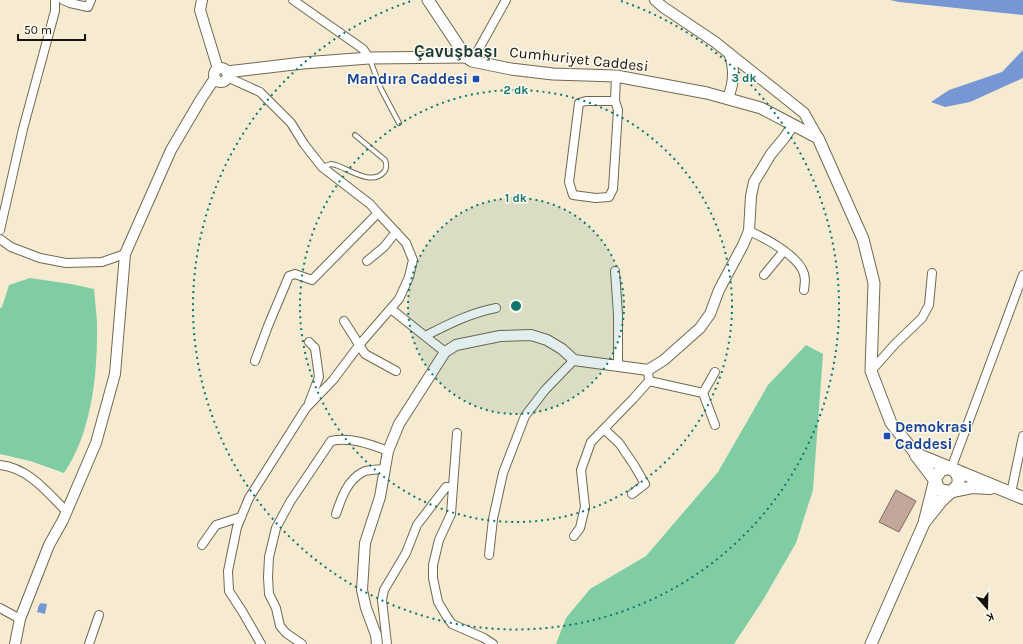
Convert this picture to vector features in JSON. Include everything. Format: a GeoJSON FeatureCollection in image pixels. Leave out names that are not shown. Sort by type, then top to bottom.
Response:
{"type":"FeatureCollection","features":[{"type":"Feature","properties":{"kind":"main road"},"geometry":{"type":"LineString","coordinates":[[428,0],[469,59]]}},
{"type":"Feature","properties":{"kind":"main road","name":"Cumhuriyet Caddesi"},"geometry":{"type":"LineString","coordinates":[[222,74],[303,63],[369,58],[469,59],[511,70],[553,74],[616,76],[728,98],[761,108],[818,138]]}},
{"type":"Feature","properties":{"kind":"main road"},"geometry":{"type":"LineString","coordinates":[[818,138],[863,239],[874,282],[871,371],[891,423],[936,480],[938,488],[941,490],[949,492],[973,487],[1006,491]]}},
{"type":"Feature","properties":{"kind":"main road"},"geometry":{"type":"LineString","coordinates":[[916,454],[1023,498]]}},
{"type":"Feature","properties":{"kind":"main road"},"geometry":{"type":"LineString","coordinates":[[871,644],[925,521],[938,473],[944,469],[952,469],[959,478],[958,485],[941,501],[925,521]]}},
{"type":"Feature","properties":{"kind":"street"},"geometry":{"type":"LineString","coordinates":[[0,230],[23,129],[55,11],[56,0]]}},
{"type":"Feature","properties":{"kind":"street"},"geometry":{"type":"LineString","coordinates":[[63,0],[70,3],[88,6],[91,0]]}},
{"type":"Feature","properties":{"kind":"street"},"geometry":{"type":"LineString","coordinates":[[202,0],[200,10],[222,74],[260,92],[291,123],[304,144],[322,167],[370,204],[396,232],[406,244],[413,260],[409,278],[399,299],[359,346],[333,380],[306,408]]}},
{"type":"Feature","properties":{"kind":"street"},"geometry":{"type":"LineString","coordinates":[[293,0],[364,49],[369,58]]}},
{"type":"Feature","properties":{"kind":"street"},"geometry":{"type":"LineString","coordinates":[[469,59],[506,0]]}},
{"type":"Feature","properties":{"kind":"street"},"geometry":{"type":"LineString","coordinates":[[655,0],[715,42],[804,113],[818,138]]}},
{"type":"Feature","properties":{"kind":"street"},"geometry":{"type":"LineString","coordinates":[[728,98],[732,89],[733,77],[733,64],[729,53]]}},
{"type":"Feature","properties":{"kind":"street"},"geometry":{"type":"LineString","coordinates":[[15,644],[20,619],[49,545],[67,512],[96,443],[115,374],[125,254],[171,150],[201,99],[222,74]]}},
{"type":"Feature","properties":{"kind":"street"},"geometry":{"type":"LineString","coordinates":[[615,100],[586,101],[579,103],[569,182],[573,194],[596,198],[609,197],[613,189],[618,110],[615,100],[616,76]]}},
{"type":"Feature","properties":{"kind":"street"},"geometry":{"type":"LineString","coordinates":[[376,644],[376,635],[366,608],[362,590],[365,543],[380,497],[388,451],[399,424],[445,352],[456,345],[500,336],[532,335],[547,340],[562,349],[574,360],[648,370],[664,360],[700,328],[710,314],[719,290],[749,231],[751,196],[754,182],[771,154],[793,125]]}},
{"type":"Feature","properties":{"kind":"street"},"geometry":{"type":"LineString","coordinates":[[255,361],[289,276],[295,274],[312,280],[378,213]]}},
{"type":"Feature","properties":{"kind":"street"},"geometry":{"type":"LineString","coordinates":[[749,231],[769,240],[796,261],[803,269],[806,280],[804,290]]}},
{"type":"Feature","properties":{"kind":"street"},"geometry":{"type":"LineString","coordinates":[[367,261],[384,247],[396,232]]}},
{"type":"Feature","properties":{"kind":"street"},"geometry":{"type":"LineString","coordinates":[[0,239],[12,247],[40,258],[66,263],[102,262],[125,254]]}},
{"type":"Feature","properties":{"kind":"street"},"geometry":{"type":"LineString","coordinates":[[764,275],[784,251]]}},
{"type":"Feature","properties":{"kind":"street"},"geometry":{"type":"LineString","coordinates":[[615,271],[618,315],[618,366]]}},
{"type":"Feature","properties":{"kind":"street"},"geometry":{"type":"LineString","coordinates":[[871,371],[895,344],[922,318],[929,305],[932,273]]}},
{"type":"Feature","properties":{"kind":"street"},"geometry":{"type":"LineString","coordinates":[[952,469],[1023,275]]}},
{"type":"Feature","properties":{"kind":"street"},"geometry":{"type":"LineString","coordinates":[[425,336],[457,320],[480,311],[496,308]]}},
{"type":"Feature","properties":{"kind":"street"},"geometry":{"type":"LineString","coordinates":[[391,309],[445,352]]}},
{"type":"Feature","properties":{"kind":"street"},"geometry":{"type":"LineString","coordinates":[[344,320],[365,354],[396,371]]}},
{"type":"Feature","properties":{"kind":"street"},"geometry":{"type":"LineString","coordinates":[[261,644],[229,591],[228,571],[237,527],[249,498],[306,408],[319,377],[315,348],[309,342]]}},
{"type":"Feature","properties":{"kind":"street"},"geometry":{"type":"LineString","coordinates":[[489,555],[493,519],[503,473],[525,416],[545,390],[574,360]]}},
{"type":"Feature","properties":{"kind":"street"},"geometry":{"type":"LineString","coordinates":[[574,536],[580,528],[585,507],[581,470],[591,442],[649,381],[648,370]]}},
{"type":"Feature","properties":{"kind":"street"},"geometry":{"type":"LineString","coordinates":[[703,393],[715,372]]}},
{"type":"Feature","properties":{"kind":"street"},"geometry":{"type":"LineString","coordinates":[[649,381],[703,393]]}},
{"type":"Feature","properties":{"kind":"street"},"geometry":{"type":"LineString","coordinates":[[703,393],[715,425]]}},
{"type":"Feature","properties":{"kind":"street"},"geometry":{"type":"LineString","coordinates":[[604,429],[619,443],[645,484],[632,494]]}},
{"type":"Feature","properties":{"kind":"street"},"geometry":{"type":"LineString","coordinates":[[457,433],[451,514],[439,540],[433,565],[432,578],[438,602],[452,624],[484,638],[493,644]]}},
{"type":"Feature","properties":{"kind":"street"},"geometry":{"type":"LineString","coordinates":[[1006,491],[1023,436]]}},
{"type":"Feature","properties":{"kind":"street"},"geometry":{"type":"LineString","coordinates":[[302,644],[286,633],[280,626],[276,608],[270,594],[268,577],[269,557],[276,528],[290,502],[331,441],[342,439],[367,443],[388,451]]}},
{"type":"Feature","properties":{"kind":"street"},"geometry":{"type":"LineString","coordinates":[[0,466],[8,466],[32,478],[43,487],[67,512]]}},
{"type":"Feature","properties":{"kind":"street"},"geometry":{"type":"LineString","coordinates":[[336,514],[342,498],[352,480],[364,471],[385,469]]}},
{"type":"Feature","properties":{"kind":"street"},"geometry":{"type":"LineString","coordinates":[[386,644],[382,600],[384,590],[406,553],[417,525],[446,487],[453,487]]}},
{"type":"Feature","properties":{"kind":"street"},"geometry":{"type":"LineString","coordinates":[[202,545],[216,525],[242,517]]}},
{"type":"Feature","properties":{"kind":"street"},"geometry":{"type":"LineString","coordinates":[[0,608],[20,619]]}},
{"type":"Feature","properties":{"kind":"street"},"geometry":{"type":"LineString","coordinates":[[89,644],[99,615]]}},
{"type":"Feature","properties":{"kind":"lane"},"geometry":{"type":"LineString","coordinates":[[369,58],[381,89],[399,123]]}},
{"type":"Feature","properties":{"kind":"lane"},"geometry":{"type":"LineString","coordinates":[[322,167],[331,164],[368,178],[381,176],[386,170],[387,166],[385,160],[355,135]]}},
{"type":"Feature","properties":{"kind":"green space"},"geometry":{"type":"Polygon","coordinates":[[[30,278],[94,289],[97,318],[96,371],[86,425],[73,458],[64,473],[30,461],[0,454],[0,308],[2,307],[9,285],[30,278]]]}},
{"type":"Feature","properties":{"kind":"green space"},"geometry":{"type":"Polygon","coordinates":[[[806,345],[823,354],[813,490],[796,543],[763,600],[734,644],[556,644],[566,618],[590,589],[646,556],[718,472],[768,385],[806,345]]]}},
{"type":"Feature","properties":{"kind":"water"},"geometry":{"type":"Polygon","coordinates":[[[890,0],[1023,0],[1023,15],[899,2],[890,0]]]}},
{"type":"Feature","properties":{"kind":"water"},"geometry":{"type":"Polygon","coordinates":[[[1023,50],[1023,78],[970,102],[945,107],[931,102],[949,90],[1002,72],[1023,50]]]}},
{"type":"Feature","properties":{"kind":"water"},"geometry":{"type":"Polygon","coordinates":[[[41,603],[47,604],[45,614],[37,612],[41,603]]]}},
{"type":"Feature","properties":{"kind":"building"},"geometry":{"type":"Polygon","coordinates":[[[896,490],[916,501],[899,532],[879,522],[896,490]]]}},
{"type":"Feature","properties":{"kind":"place","name":"Mandıra Caddesi"},"geometry":{"type":"Point","coordinates":[476,79]}},
{"type":"Feature","properties":{"kind":"place","name":"Demokrasi Caddesi"},"geometry":{"type":"Point","coordinates":[887,436]}},
{"type":"Feature","properties":{"kind":"district","name":"Çavuşbaşı"},"geometry":{"type":"Point","coordinates":[456,51]}}]}
